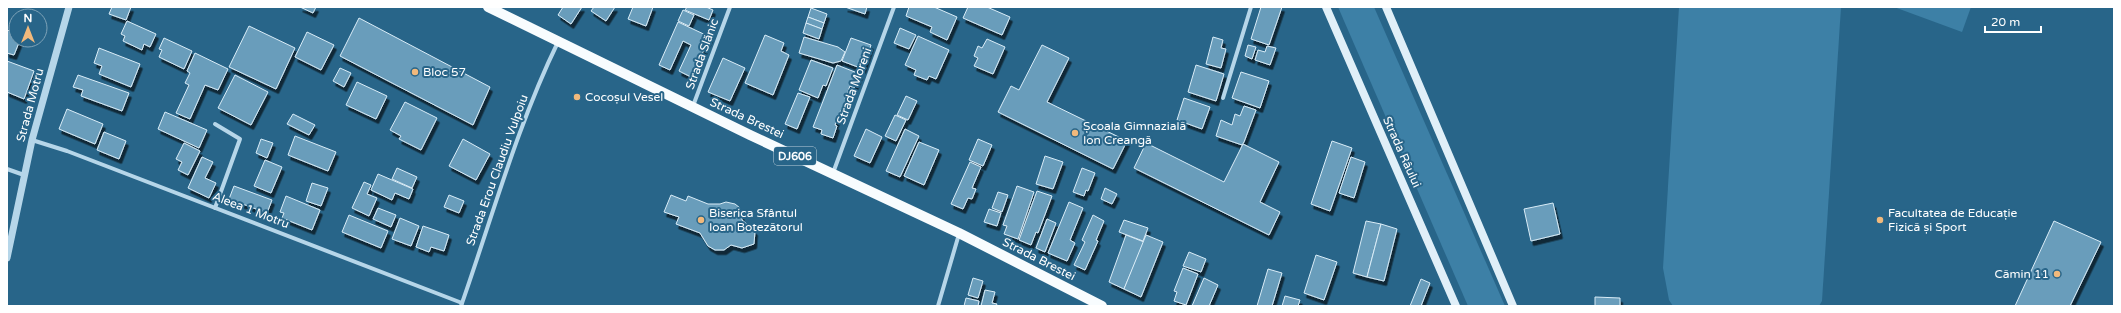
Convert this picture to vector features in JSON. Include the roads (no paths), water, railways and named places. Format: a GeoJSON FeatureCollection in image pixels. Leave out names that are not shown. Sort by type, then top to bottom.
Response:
{"type":"FeatureCollection","features":[{"type":"Feature","properties":{"kind":"main road","name":"Strada Brestei"},"geometry":{"type":"LineString","coordinates":[[488,7],[693,107],[959,233],[1102,306]]}},
{"type":"Feature","properties":{"kind":"main road","name":"Strada Râului"},"geometry":{"type":"LineString","coordinates":[[1326,7],[1456,306]]}},
{"type":"Feature","properties":{"kind":"main road"},"geometry":{"type":"LineString","coordinates":[[1386,7],[1513,306]]}},
{"type":"Feature","properties":{"kind":"street","name":"Strada Motru"},"geometry":{"type":"LineString","coordinates":[[7,258],[32,140],[69,7]]}},
{"type":"Feature","properties":{"kind":"street","name":"Strada Slănic"},"geometry":{"type":"LineString","coordinates":[[693,107],[730,7]]}},
{"type":"Feature","properties":{"kind":"street","name":"Strada Moreni"},"geometry":{"type":"LineString","coordinates":[[833,173],[894,7]]}},
{"type":"Feature","properties":{"kind":"street"},"geometry":{"type":"LineString","coordinates":[[1223,98],[1251,7]]}},
{"type":"Feature","properties":{"kind":"street","name":"Strada Erou Claudiu Vulpoiu"},"geometry":{"type":"LineString","coordinates":[[461,304],[543,72],[558,42]]}},
{"type":"Feature","properties":{"kind":"street"},"geometry":{"type":"LineString","coordinates":[[215,124],[240,139],[215,208]]}},
{"type":"Feature","properties":{"kind":"street","name":"Aleea 1 Motru"},"geometry":{"type":"LineString","coordinates":[[32,140],[67,151],[461,304]]}},
{"type":"Feature","properties":{"kind":"street"},"geometry":{"type":"LineString","coordinates":[[7,168],[24,175]]}},
{"type":"Feature","properties":{"kind":"street"},"geometry":{"type":"LineString","coordinates":[[938,306],[959,233]]}},
{"type":"Feature","properties":{"kind":"place","name":"Bloc 57"},"geometry":{"type":"Point","coordinates":[415,72]}},
{"type":"Feature","properties":{"kind":"place","name":"Cocoșul Vesel"},"geometry":{"type":"Point","coordinates":[577,97]}},
{"type":"Feature","properties":{"kind":"place","name":"Școala Gimnazială Ion Creangă"},"geometry":{"type":"Point","coordinates":[1075,133]}},
{"type":"Feature","properties":{"kind":"place","name":"Biserica Sfântul Ioan Botezătorul"},"geometry":{"type":"Point","coordinates":[701,220]}},
{"type":"Feature","properties":{"kind":"place","name":"Facultatea de Educație Fizică și Sport"},"geometry":{"type":"Point","coordinates":[1880,220]}},
{"type":"Feature","properties":{"kind":"place","name":"Cămin 11"},"geometry":{"type":"Point","coordinates":[2057,274]}}]}
